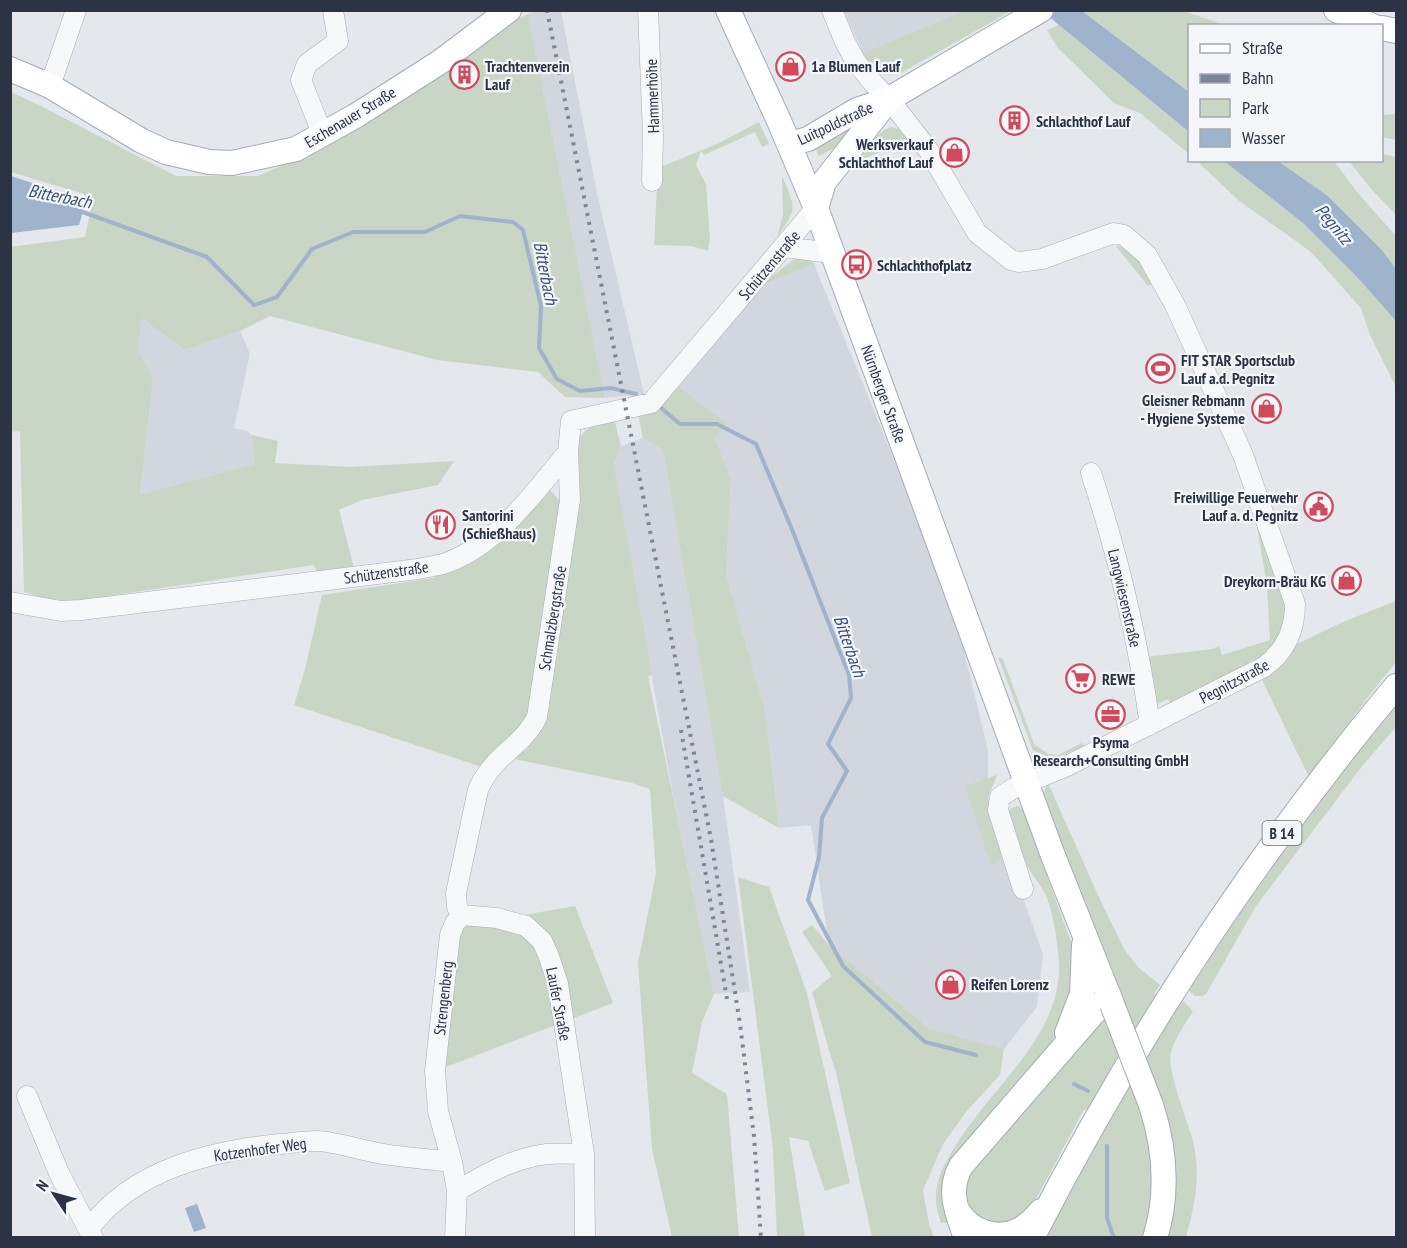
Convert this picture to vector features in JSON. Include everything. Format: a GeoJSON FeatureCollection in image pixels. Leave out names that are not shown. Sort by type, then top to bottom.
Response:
{"type":"FeatureCollection","features":[{"type":"Feature","properties":{"kind":"main road","name":"Eschenauer Straße"},"geometry":{"type":"LineString","coordinates":[[10,69],[50,86],[142,141],[166,152],[209,162],[232,163],[296,149],[357,115],[440,62],[509,10]]}},
{"type":"Feature","properties":{"kind":"main road","name":"Nürnberger Straße"},"geometry":{"type":"LineString","coordinates":[[728,10],[816,208],[1052,853],[1151,1105],[1160,1135],[1164,1167],[1163,1199],[1155,1238]]}},
{"type":"Feature","properties":{"kind":"main road","name":"Luitpoldstraße"},"geometry":{"type":"LineString","coordinates":[[789,144],[808,139],[857,110],[889,99],[1041,10]]}},
{"type":"Feature","properties":{"kind":"main road"},"geometry":{"type":"LineString","coordinates":[[1336,10],[1368,24]]}},
{"type":"Feature","properties":{"kind":"main road","name":"Luitpoldstraße"},"geometry":{"type":"LineString","coordinates":[[816,208],[824,182],[889,99]]}},
{"type":"Feature","properties":{"kind":"main road","name":"Luitpoldstraße"},"geometry":{"type":"LineString","coordinates":[[789,144],[806,161],[816,162],[856,139]]}},
{"type":"Feature","properties":{"kind":"main road","name":"B 14"},"geometry":{"type":"LineString","coordinates":[[1032,1238],[1101,1110],[1186,971],[1282,833],[1390,693]]}},
{"type":"Feature","properties":{"kind":"main road"},"geometry":{"type":"LineString","coordinates":[[1053,1059],[1072,1022],[1082,993],[1084,933]]}},
{"type":"Feature","properties":{"kind":"main road"},"geometry":{"type":"LineString","coordinates":[[966,1238],[954,1202],[954,1184],[961,1166],[1053,1059],[1111,999]]}},
{"type":"Feature","properties":{"kind":"main road"},"geometry":{"type":"LineString","coordinates":[[956,1208],[961,1217],[978,1231],[999,1235],[1020,1230],[1051,1201]]}},
{"type":"Feature","properties":{"kind":"street"},"geometry":{"type":"LineString","coordinates":[[50,86],[76,10]]}},
{"type":"Feature","properties":{"kind":"street","name":"Hammerhöhe"},"geometry":{"type":"LineString","coordinates":[[648,10],[653,135],[652,181]]}},
{"type":"Feature","properties":{"kind":"street"},"geometry":{"type":"LineString","coordinates":[[834,16],[856,62],[889,99]]}},
{"type":"Feature","properties":{"kind":"street"},"geometry":{"type":"LineString","coordinates":[[322,133],[301,81],[308,64],[338,41],[335,20]]}},
{"type":"Feature","properties":{"kind":"street","name":"Pegnitzstraße"},"geometry":{"type":"LineString","coordinates":[[889,99],[929,151],[978,233],[1011,260],[1019,262],[1042,259],[1114,233],[1124,235],[1147,255],[1175,305],[1243,455],[1295,604],[1295,619],[1288,642],[1275,660],[1150,725],[1067,766],[1026,783]]}},
{"type":"Feature","properties":{"kind":"street","name":"Schützenstraße"},"geometry":{"type":"LineString","coordinates":[[10,602],[60,611],[81,610],[418,569],[446,563],[481,543],[512,519],[568,452],[571,422],[651,403],[816,208]]}},
{"type":"Feature","properties":{"kind":"street"},"geometry":{"type":"LineString","coordinates":[[784,247],[831,253]]}},
{"type":"Feature","properties":{"kind":"street","name":"Schmalzbergstraße"},"geometry":{"type":"LineString","coordinates":[[462,915],[457,907],[456,893],[478,790],[491,766],[529,732],[537,717],[570,500],[568,452]]}},
{"type":"Feature","properties":{"kind":"street","name":"Langwiesenstraße"},"geometry":{"type":"LineString","coordinates":[[1091,473],[1111,533],[1142,672],[1150,725]]}},
{"type":"Feature","properties":{"kind":"street"},"geometry":{"type":"LineString","coordinates":[[1023,889],[998,810],[1000,797],[1026,783]]}},
{"type":"Feature","properties":{"kind":"street","name":"Laufer Straße"},"geometry":{"type":"LineString","coordinates":[[462,915],[517,922],[526,926],[542,941],[558,984],[584,1154],[585,1238]]}},
{"type":"Feature","properties":{"kind":"street","name":"Strengenberg"},"geometry":{"type":"LineString","coordinates":[[455,1238],[457,1191],[452,1162],[438,1111],[435,1071],[450,935],[454,923],[462,915]]}},
{"type":"Feature","properties":{"kind":"street","name":"Kotzenhofer Weg"},"geometry":{"type":"LineString","coordinates":[[27,1096],[59,1173],[91,1233]]}},
{"type":"Feature","properties":{"kind":"street","name":"Kotzenhofer Weg"},"geometry":{"type":"LineString","coordinates":[[91,1233],[100,1214],[131,1191],[159,1173],[192,1159],[254,1147],[318,1141],[385,1155],[452,1162]]}},
{"type":"Feature","properties":{"kind":"street"},"geometry":{"type":"LineString","coordinates":[[457,1191],[495,1169],[518,1160],[548,1154],[584,1154]]}},
{"type":"Feature","properties":{"kind":"shaded area"},"geometry":{"type":"Polygon","coordinates":[[[537,10],[561,11],[597,193],[644,394],[605,398],[528,14],[537,10]]]}},
{"type":"Feature","properties":{"kind":"shaded area"},"geometry":{"type":"Polygon","coordinates":[[[844,11],[963,11],[863,53],[844,11]]]}},
{"type":"Feature","properties":{"kind":"shaded area"},"geometry":{"type":"Polygon","coordinates":[[[814,264],[952,602],[988,750],[988,797],[1043,955],[1037,1007],[1004,1049],[930,1029],[829,945],[811,825],[779,828],[765,710],[726,575],[731,481],[715,438],[676,385],[761,285],[814,264]]]}},
{"type":"Feature","properties":{"kind":"shaded area"},"geometry":{"type":"Polygon","coordinates":[[[141,318],[185,350],[240,331],[250,354],[234,428],[247,431],[252,435],[256,464],[140,496],[153,380],[139,351],[141,318]]]}},
{"type":"Feature","properties":{"kind":"shaded area"},"geometry":{"type":"Polygon","coordinates":[[[643,438],[663,450],[723,796],[750,992],[714,994],[674,800],[614,465],[621,446],[643,438]]]}},
{"type":"Feature","properties":{"kind":"green space"},"geometry":{"type":"Polygon","coordinates":[[[963,11],[1011,11],[899,74],[884,75],[868,63],[863,53],[963,11]]]}},
{"type":"Feature","properties":{"kind":"green space"},"geometry":{"type":"Polygon","coordinates":[[[1082,11],[1184,11],[1222,24],[1188,24],[1188,91],[1082,11]]]}},
{"type":"Feature","properties":{"kind":"green space"},"geometry":{"type":"Polygon","coordinates":[[[528,14],[605,398],[565,397],[538,372],[437,360],[270,316],[240,331],[185,350],[141,318],[139,351],[153,379],[140,495],[255,464],[252,435],[278,441],[275,463],[351,467],[454,461],[438,485],[362,500],[339,510],[354,568],[317,572],[314,565],[109,596],[69,605],[24,592],[20,431],[10,432],[10,247],[85,237],[91,208],[84,194],[11,172],[11,92],[176,176],[258,176],[295,160],[481,40],[528,14]]]}},
{"type":"Feature","properties":{"kind":"green space"},"geometry":{"type":"Polygon","coordinates":[[[1059,25],[1188,131],[1188,153],[1140,113],[1114,103],[1057,47],[1047,30],[1059,25]]]}},
{"type":"Feature","properties":{"kind":"green space"},"geometry":{"type":"Polygon","coordinates":[[[1396,114],[1396,140],[1383,137],[1383,115],[1396,114]]]}},
{"type":"Feature","properties":{"kind":"green space"},"geometry":{"type":"Polygon","coordinates":[[[759,122],[769,144],[762,147],[755,132],[704,155],[701,151],[696,165],[706,184],[710,239],[708,251],[692,246],[654,245],[658,168],[717,144],[759,122]]]}},
{"type":"Feature","properties":{"kind":"green space"},"geometry":{"type":"Polygon","coordinates":[[[851,126],[836,147],[819,156],[813,144],[851,126]]]}},
{"type":"Feature","properties":{"kind":"green space"},"geometry":{"type":"Polygon","coordinates":[[[891,127],[899,129],[913,143],[905,153],[900,143],[841,169],[840,167],[884,130],[891,127]]]}},
{"type":"Feature","properties":{"kind":"green space"},"geometry":{"type":"Polygon","coordinates":[[[1383,154],[1396,157],[1396,214],[1373,191],[1350,162],[1383,162],[1383,154]]]}},
{"type":"Feature","properties":{"kind":"green space"},"geometry":{"type":"Polygon","coordinates":[[[1198,162],[1225,162],[1303,223],[1356,276],[1396,321],[1396,387],[1370,335],[1361,308],[1311,252],[1238,200],[1198,162]]]}},
{"type":"Feature","properties":{"kind":"green space"},"geometry":{"type":"Polygon","coordinates":[[[1279,162],[1335,162],[1357,192],[1396,236],[1396,269],[1382,250],[1328,196],[1279,162]]]}},
{"type":"Feature","properties":{"kind":"green space"},"geometry":{"type":"Polygon","coordinates":[[[782,175],[793,207],[789,219],[777,237],[783,215],[782,175]]]}},
{"type":"Feature","properties":{"kind":"green space"},"geometry":{"type":"Polygon","coordinates":[[[1115,245],[1129,250],[1134,255],[1153,284],[1148,286],[1115,245]]]}},
{"type":"Feature","properties":{"kind":"green space"},"geometry":{"type":"Polygon","coordinates":[[[800,257],[809,258],[815,264],[761,285],[793,260],[800,257]]]}},
{"type":"Feature","properties":{"kind":"green space"},"geometry":{"type":"Polygon","coordinates":[[[676,385],[726,423],[715,438],[731,480],[726,575],[765,710],[779,828],[723,796],[663,450],[643,438],[638,414],[676,385]]]}},
{"type":"Feature","properties":{"kind":"green space"},"geometry":{"type":"Polygon","coordinates":[[[614,419],[621,446],[614,465],[652,675],[648,676],[714,994],[702,1022],[692,1073],[727,1094],[739,1237],[672,1237],[652,1149],[638,963],[656,873],[650,789],[632,783],[514,759],[528,748],[549,705],[576,442],[592,426],[614,419]]]}},
{"type":"Feature","properties":{"kind":"green space"},"geometry":{"type":"Polygon","coordinates":[[[544,490],[550,490],[561,502],[532,704],[516,730],[482,767],[294,705],[322,595],[433,578],[468,560],[544,490]]]}},
{"type":"Feature","properties":{"kind":"green space"},"geometry":{"type":"Polygon","coordinates":[[[1255,514],[1286,605],[1284,623],[1275,644],[1262,659],[1171,705],[1168,699],[1154,705],[1146,657],[1212,649],[1219,646],[1222,655],[1270,640],[1267,587],[1255,514]]]}},
{"type":"Feature","properties":{"kind":"green space"},"geometry":{"type":"Polygon","coordinates":[[[1396,601],[1396,662],[1309,777],[1262,680],[1284,663],[1295,645],[1345,621],[1396,601]]]}},
{"type":"Feature","properties":{"kind":"green space"},"geometry":{"type":"Polygon","coordinates":[[[998,657],[1003,659],[1034,744],[1048,754],[1058,755],[1082,743],[1085,746],[1053,759],[1033,750],[998,657]]]}},
{"type":"Feature","properties":{"kind":"green space"},"geometry":{"type":"Polygon","coordinates":[[[1396,706],[1396,727],[1363,765],[1256,906],[1206,994],[1195,996],[1188,990],[1262,876],[1338,774],[1396,706]]]}},
{"type":"Feature","properties":{"kind":"green space"},"geometry":{"type":"Polygon","coordinates":[[[997,775],[987,800],[1001,857],[991,865],[965,786],[997,775]]]}},
{"type":"Feature","properties":{"kind":"green space"},"geometry":{"type":"Polygon","coordinates":[[[1048,783],[1124,949],[1139,968],[1160,985],[1154,994],[1157,995],[1133,1033],[1042,797],[1048,783]]]}},
{"type":"Feature","properties":{"kind":"green space"},"geometry":{"type":"Polygon","coordinates":[[[1018,806],[1023,810],[1071,942],[1077,971],[1063,1021],[1049,1048],[947,1169],[942,1201],[948,1223],[941,1223],[936,1196],[943,1168],[967,1129],[1033,1044],[1046,1021],[1055,997],[1059,972],[1055,931],[1047,899],[1027,865],[1018,842],[1009,809],[1018,806]]]}},
{"type":"Feature","properties":{"kind":"green space"},"geometry":{"type":"Polygon","coordinates":[[[738,877],[769,887],[807,993],[850,1183],[825,1191],[808,1141],[789,1137],[805,1237],[777,1237],[773,1149],[738,877]]]}},
{"type":"Feature","properties":{"kind":"green space"},"geometry":{"type":"Polygon","coordinates":[[[575,906],[613,1003],[443,1068],[456,927],[575,906]]]}},
{"type":"Feature","properties":{"kind":"green space"},"geometry":{"type":"Polygon","coordinates":[[[812,925],[829,945],[930,1029],[1004,1049],[1000,1075],[966,1112],[943,1144],[923,1190],[929,1224],[934,1237],[872,1237],[837,1077],[812,992],[832,976],[802,932],[812,925]]]}},
{"type":"Feature","properties":{"kind":"green space"},"geometry":{"type":"Polygon","coordinates":[[[1182,1000],[1193,1011],[1175,1041],[1170,1060],[1174,1082],[1193,1141],[1197,1166],[1196,1190],[1186,1237],[1162,1237],[1144,1059],[1182,1000]]]}},
{"type":"Feature","properties":{"kind":"green space"},"geometry":{"type":"Polygon","coordinates":[[[1103,1010],[1122,1057],[1091,1107],[1083,1111],[1028,1214],[1009,1228],[974,1218],[962,1191],[967,1174],[1103,1010]]]}},
{"type":"Feature","properties":{"kind":"green space"},"geometry":{"type":"Polygon","coordinates":[[[1130,1080],[1147,1128],[1154,1167],[1153,1188],[1144,1237],[1045,1238],[1130,1080]]]}},
{"type":"Feature","properties":{"kind":"water"},"geometry":{"type":"Polygon","coordinates":[[[1042,11],[1082,11],[1188,91],[1188,131],[1042,11]]]}},
{"type":"Feature","properties":{"kind":"water","name":"Pegnitz"},"geometry":{"type":"Polygon","coordinates":[[[1225,162],[1279,162],[1328,196],[1382,250],[1396,269],[1396,321],[1356,276],[1303,223],[1225,162]]]}},
{"type":"Feature","properties":{"kind":"water"},"geometry":{"type":"Polygon","coordinates":[[[11,176],[79,198],[83,212],[79,225],[11,233],[11,176]]]}},
{"type":"Feature","properties":{"kind":"water"},"geometry":{"type":"Polygon","coordinates":[[[197,1204],[206,1228],[194,1232],[185,1208],[197,1204]]]}},
{"type":"Feature","properties":{"kind":"waterway","name":"Bitterbach"},"geometry":{"type":"LineString","coordinates":[[80,211],[207,257],[254,305],[277,297],[312,249],[353,232],[425,232],[460,216],[513,222],[523,230],[541,306],[539,348],[557,379],[580,391],[611,388],[636,394]]}},
{"type":"Feature","properties":{"kind":"waterway","name":"Bitterbach"},"geometry":{"type":"LineString","coordinates":[[659,406],[680,424],[717,424],[756,444],[849,675],[851,698],[828,744],[847,771],[822,818],[819,857],[808,900],[843,966],[925,1042],[976,1055]]}},
{"type":"Feature","properties":{"kind":"waterway","name":"Bitterbach"},"geometry":{"type":"LineString","coordinates":[[1074,1084],[1088,1091]]}},
{"type":"Feature","properties":{"kind":"waterway","name":"Bitterbach"},"geometry":{"type":"LineString","coordinates":[[1107,1146],[1107,1218],[1114,1238]]}},
{"type":"Feature","properties":{"kind":"railway"},"geometry":{"type":"LineString","coordinates":[[547,10],[711,839],[740,1024],[754,1136],[761,1238]]}},
{"type":"Feature","properties":{"kind":"railway"},"geometry":{"type":"LineString","coordinates":[[681,730],[727,999]]}},
{"type":"Feature","properties":{"kind":"place","name":"1a Blumen Lauf"},"geometry":{"type":"Point","coordinates":[790,66]}},
{"type":"Feature","properties":{"kind":"place","name":"Trachtenverein Lauf"},"geometry":{"type":"Point","coordinates":[464,75]}},
{"type":"Feature","properties":{"kind":"place","name":"Schlachthof Lauf"},"geometry":{"type":"Point","coordinates":[1015,121]}},
{"type":"Feature","properties":{"kind":"place","name":"Werksverkauf Schlachthof Lauf"},"geometry":{"type":"Point","coordinates":[954,153]}},
{"type":"Feature","properties":{"kind":"place","name":"Schlachthofplatz"},"geometry":{"type":"Point","coordinates":[856,265]}},
{"type":"Feature","properties":{"kind":"place","name":"FIT STAR Sportsclub Lauf a.d. Pegnitz"},"geometry":{"type":"Point","coordinates":[1160,369]}},
{"type":"Feature","properties":{"kind":"place","name":"Gleisner Rebmann - Hygiene Systeme"},"geometry":{"type":"Point","coordinates":[1266,409]}},
{"type":"Feature","properties":{"kind":"place","name":"Freiwillige Feuerwehr Lauf a. d. Pegnitz"},"geometry":{"type":"Point","coordinates":[1319,506]}},
{"type":"Feature","properties":{"kind":"place","name":"Santorini (Schießhaus)"},"geometry":{"type":"Point","coordinates":[441,524]}},
{"type":"Feature","properties":{"kind":"place","name":"Dreykorn-Bräu KG"},"geometry":{"type":"Point","coordinates":[1347,581]}},
{"type":"Feature","properties":{"kind":"place","name":"REWE"},"geometry":{"type":"Point","coordinates":[1081,679]}},
{"type":"Feature","properties":{"kind":"place","name":"Psyma Research+Consulting GmbH"},"geometry":{"type":"Point","coordinates":[1111,714]}},
{"type":"Feature","properties":{"kind":"place","name":"Reifen Lorenz"},"geometry":{"type":"Point","coordinates":[950,984]}}]}
